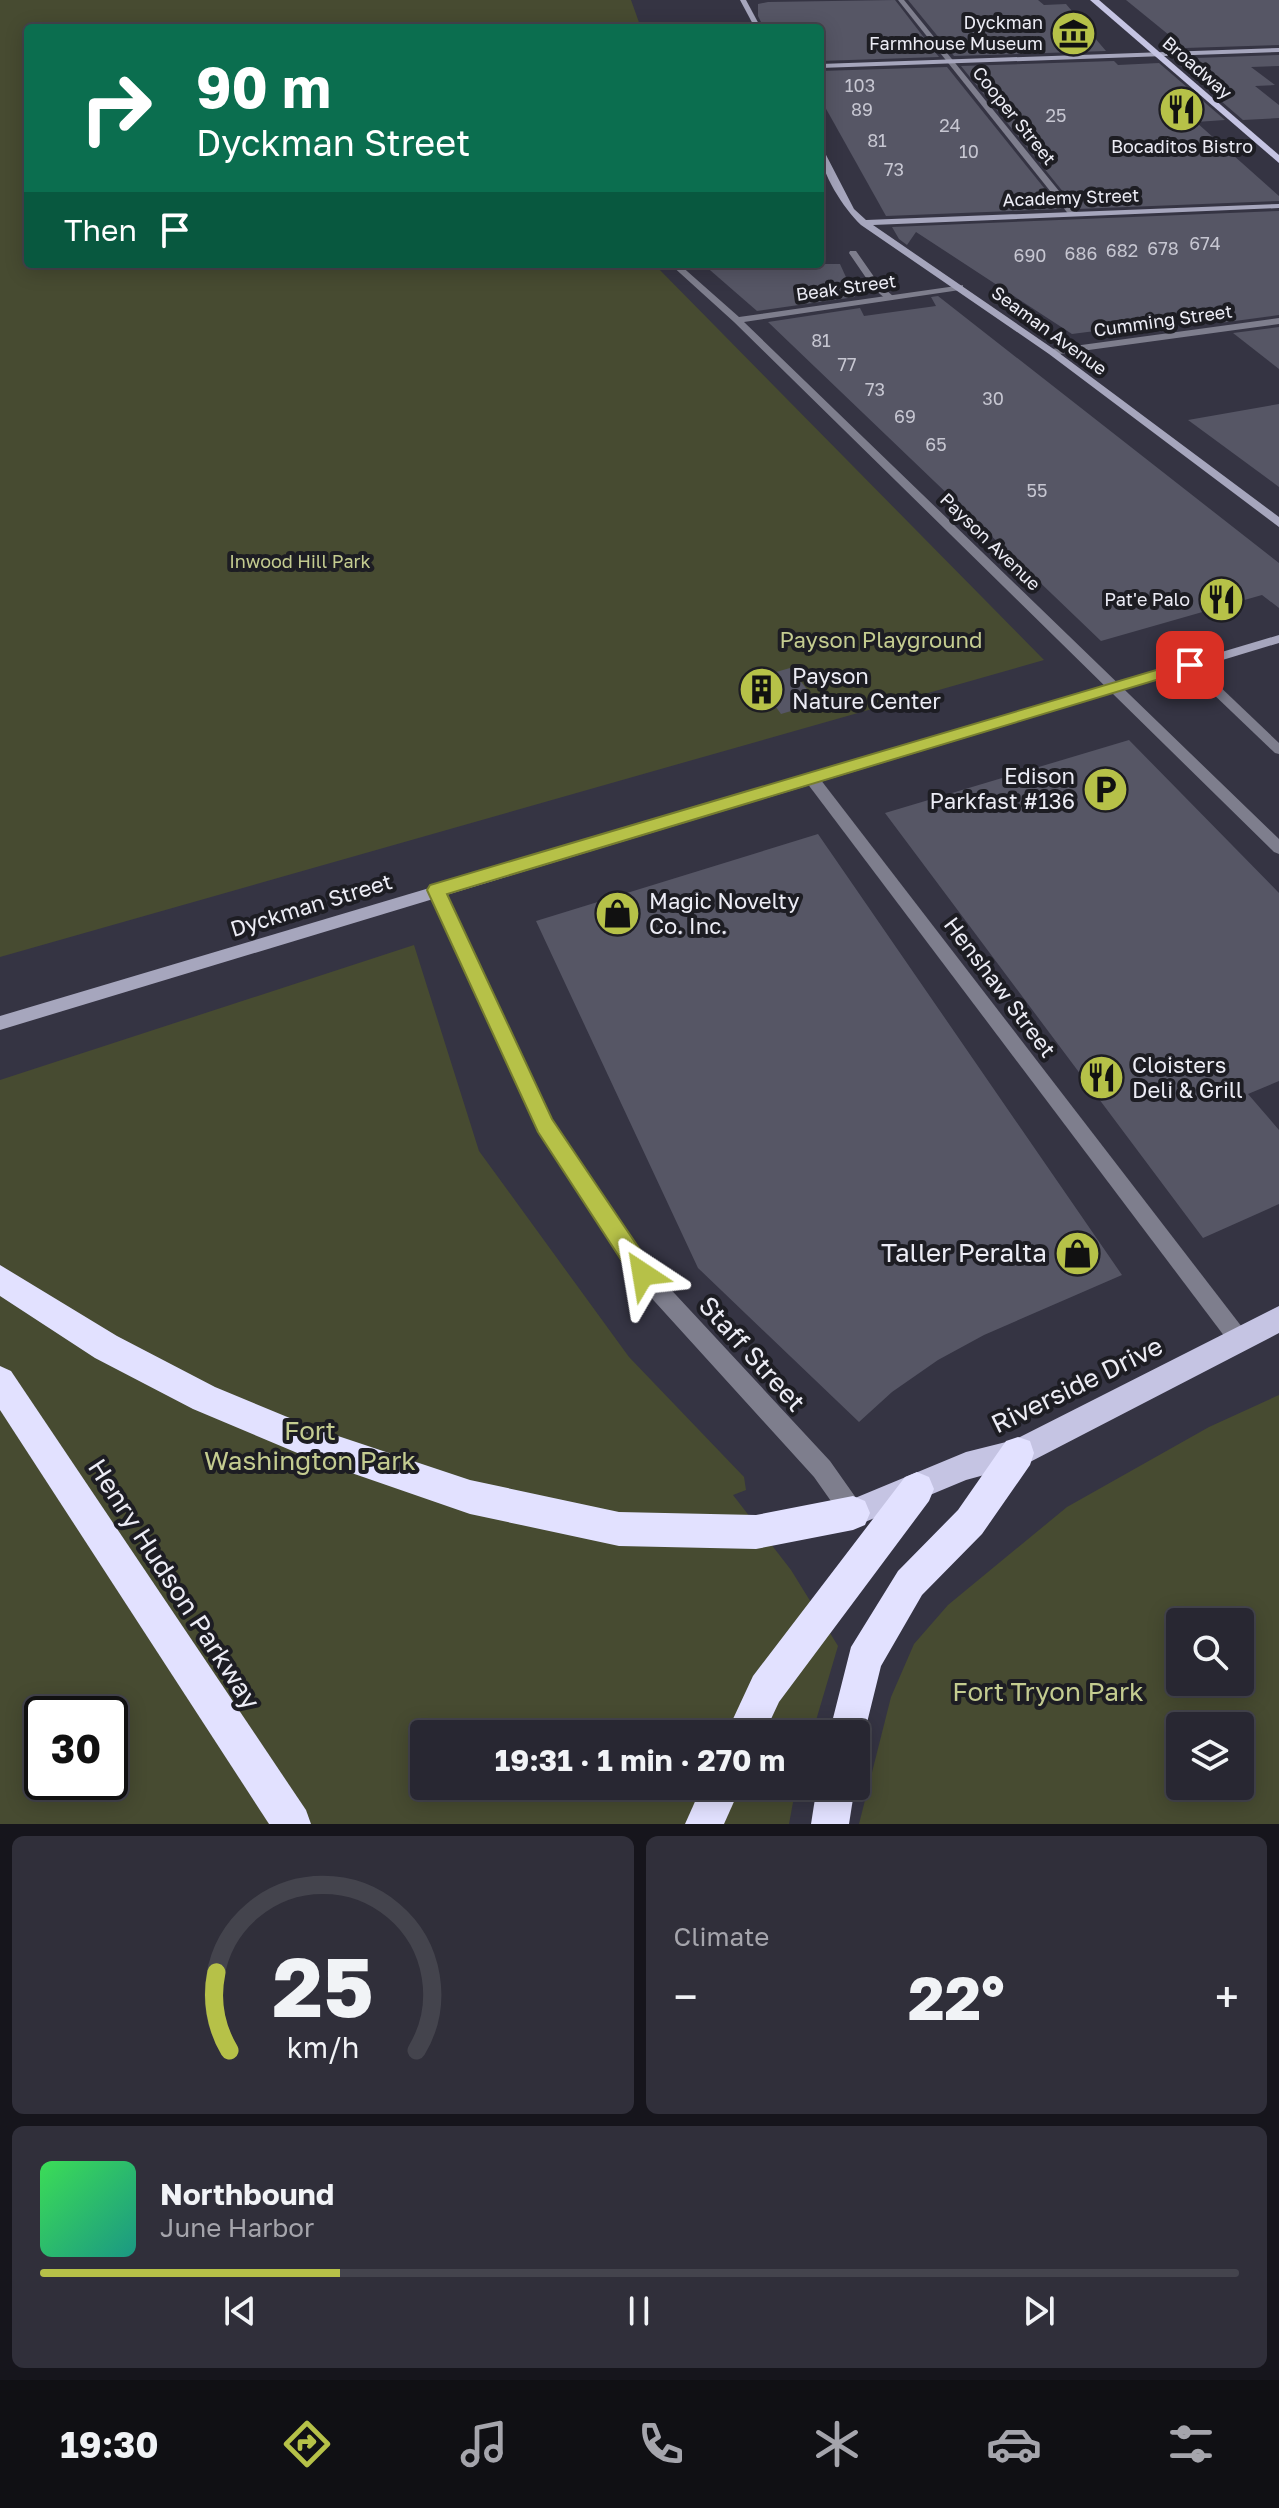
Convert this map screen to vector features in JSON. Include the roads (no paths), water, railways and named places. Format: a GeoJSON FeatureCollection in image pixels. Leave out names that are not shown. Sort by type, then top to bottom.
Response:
{"type":"FeatureCollection","features":[{"type":"Feature","properties":{"kind":"highway"},"geometry":{"type":"LineString","coordinates":[[0,1279],[106,1347],[204,1398],[314,1444],[470,1497],[619,1529],[756,1532],[853,1513]]}},
{"type":"Feature","properties":{"kind":"highway","name":"Henry Hudson Parkway"},"geometry":{"type":"LineString","coordinates":[[0,1382],[292,1824]]}},
{"type":"Feature","properties":{"kind":"highway"},"geometry":{"type":"LineString","coordinates":[[851,1720],[864,1660],[910,1583],[970,1522],[1018,1453]]}},
{"type":"Feature","properties":{"kind":"highway"},"geometry":{"type":"LineString","coordinates":[[752,1720],[766,1689],[917,1489]]}},
{"type":"Feature","properties":{"kind":"highway"},"geometry":{"type":"LineString","coordinates":[[704,1824],[715,1800]]}},
{"type":"Feature","properties":{"kind":"highway"},"geometry":{"type":"LineString","coordinates":[[830,1824],[834,1800]]}},
{"type":"Feature","properties":{"kind":"main road","name":"Broadway"},"geometry":{"type":"LineString","coordinates":[[1094,0],[1279,160]]}},
{"type":"Feature","properties":{"kind":"main road","name":"Riverside Drive"},"geometry":{"type":"LineString","coordinates":[[853,1513],[917,1489],[966,1466],[1018,1453],[1279,1319]]}},
{"type":"Feature","properties":{"kind":"street"},"geometry":{"type":"LineString","coordinates":[[743,0],[756,24]]}},
{"type":"Feature","properties":{"kind":"street","name":"Cooper Street"},"geometry":{"type":"LineString","coordinates":[[901,0],[1073,214]]}},
{"type":"Feature","properties":{"kind":"street"},"geometry":{"type":"LineString","coordinates":[[824,66],[1279,50]]}},
{"type":"Feature","properties":{"kind":"street","name":"Seaman Avenue"},"geometry":{"type":"LineString","coordinates":[[824,159],[850,210],[864,223],[1052,352],[1279,523]]}},
{"type":"Feature","properties":{"kind":"street","name":"Academy Street"},"geometry":{"type":"LineString","coordinates":[[864,223],[1279,206]]}},
{"type":"Feature","properties":{"kind":"street","name":"Payson Avenue"},"geometry":{"type":"LineString","coordinates":[[678,268],[737,320],[1279,848]]}},
{"type":"Feature","properties":{"kind":"street","name":"Beak Street"},"geometry":{"type":"LineString","coordinates":[[737,320],[960,287]]}},
{"type":"Feature","properties":{"kind":"street","name":"Cumming Street"},"geometry":{"type":"LineString","coordinates":[[1052,352],[1279,321]]}},
{"type":"Feature","properties":{"kind":"street","name":"Dyckman Street"},"geometry":{"type":"LineString","coordinates":[[0,1023],[1279,639]]}},
{"type":"Feature","properties":{"kind":"street","name":"Henshaw Street"},"geometry":{"type":"LineString","coordinates":[[812,779],[1238,1338]]}},
{"type":"Feature","properties":{"kind":"street","name":"Staff Street"},"geometry":{"type":"LineString","coordinates":[[436,890],[545,1126],[643,1274],[822,1469],[853,1513]]}},
{"type":"Feature","properties":{"kind":"lane"},"geometry":{"type":"LineString","coordinates":[[853,253],[876,286],[890,298]]}},
{"type":"Feature","properties":{"kind":"lane"},"geometry":{"type":"LineString","coordinates":[[1190,665],[1279,750]]}},
{"type":"Feature","properties":{"kind":"place","name":"Dyckman Farmhouse Museum"},"geometry":{"type":"Point","coordinates":[1074,33]}},
{"type":"Feature","properties":{"kind":"place","name":"Bocaditos Bistro"},"geometry":{"type":"Point","coordinates":[1182,109]}},
{"type":"Feature","properties":{"kind":"place","name":"Pat'e Palo"},"geometry":{"type":"Point","coordinates":[1221,600]}},
{"type":"Feature","properties":{"kind":"place","name":"Payson Nature Center"},"geometry":{"type":"Point","coordinates":[761,689]}},
{"type":"Feature","properties":{"kind":"place","name":"Edison Parkfast #136"},"geometry":{"type":"Point","coordinates":[1106,789]}},
{"type":"Feature","properties":{"kind":"place","name":"Magic Novelty Co. Inc."},"geometry":{"type":"Point","coordinates":[618,914]}},
{"type":"Feature","properties":{"kind":"place","name":"Cloisters Deli & Grill"},"geometry":{"type":"Point","coordinates":[1101,1078]}},
{"type":"Feature","properties":{"kind":"place","name":"Taller Peralta"},"geometry":{"type":"Point","coordinates":[1078,1253]}},
{"type":"Feature","properties":{"kind":"park label","name":"Inwood Hill Park"},"geometry":{"type":"Point","coordinates":[300,562]}},
{"type":"Feature","properties":{"kind":"park label","name":"Payson Playground"},"geometry":{"type":"Point","coordinates":[881,640]}},
{"type":"Feature","properties":{"kind":"park label","name":"Fort Washington Park"},"geometry":{"type":"Point","coordinates":[310,1446]}},
{"type":"Feature","properties":{"kind":"park label","name":"Fort Tryon Park"},"geometry":{"type":"Point","coordinates":[1048,1692]}}]}
